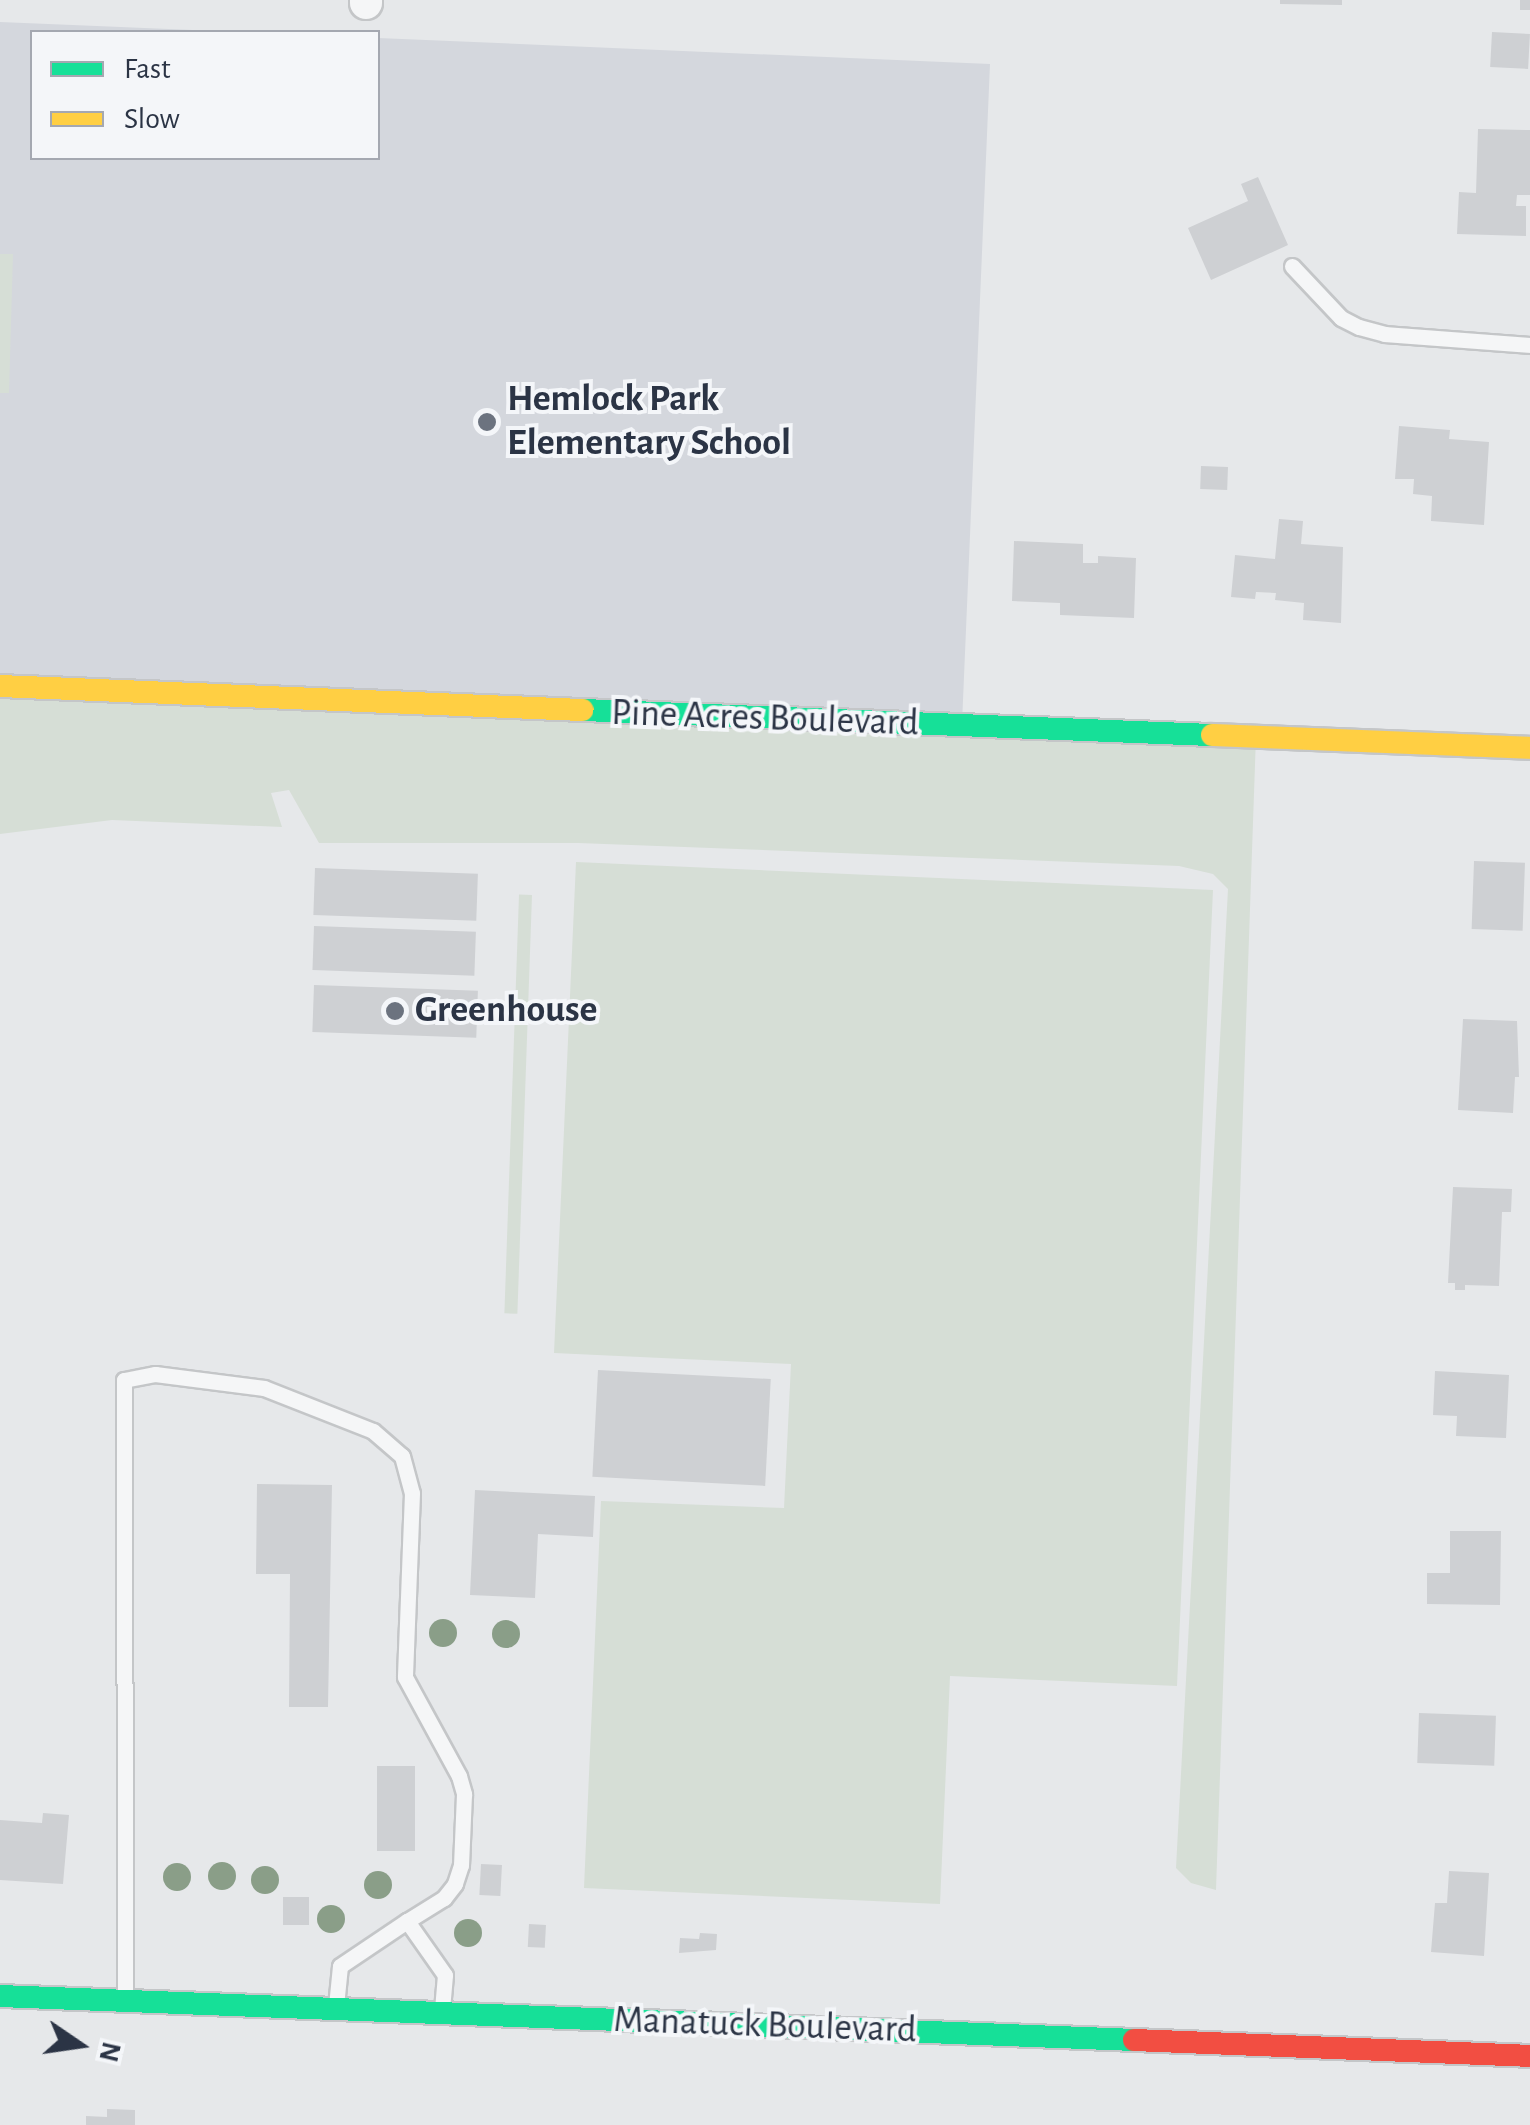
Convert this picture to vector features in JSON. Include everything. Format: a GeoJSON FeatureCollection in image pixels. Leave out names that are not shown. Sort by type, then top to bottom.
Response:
{"type":"FeatureCollection","features":[{"type":"Feature","properties":{"kind":"street","name":"Pine Acres Boulevard"},"geometry":{"type":"LineString","coordinates":[[0,686],[1530,748]]}},
{"type":"Feature","properties":{"kind":"street","name":"Manatuck Boulevard"},"geometry":{"type":"LineString","coordinates":[[0,1996],[1530,2056]]}},
{"type":"Feature","properties":{"kind":"lane"},"geometry":{"type":"LineString","coordinates":[[1292,266],[1341,318],[1359,327],[1385,334],[1530,345]]}},
{"type":"Feature","properties":{"kind":"lane"},"geometry":{"type":"LineString","coordinates":[[125,2000],[124,1380],[155,1374],[264,1388],[373,1431],[402,1456],[412,1493],[405,1676],[460,1776],[465,1814],[455,1884],[444,1898],[340,1966],[336,2009]]}},
{"type":"Feature","properties":{"kind":"lane"},"geometry":{"type":"LineString","coordinates":[[407,1922],[445,1975],[442,2013]]}},
{"type":"Feature","properties":{"kind":"shaded area","name":"Hemlock Park Elementary School"},"geometry":{"type":"Polygon","coordinates":[[[0,22],[193,30],[30,30],[30,160],[380,160],[380,38],[990,64],[962,724],[0,686],[0,22]]]}},
{"type":"Feature","properties":{"kind":"shaded area"},"geometry":{"type":"Polygon","coordinates":[[[0,254],[13,254],[9,393],[0,393],[0,254]]]}},
{"type":"Feature","properties":{"kind":"shaded area"},"geometry":{"type":"Polygon","coordinates":[[[0,686],[1256,736],[1216,1890],[1191,1883],[1176,1868],[1228,889],[1213,874],[1179,866],[578,843],[319,843],[289,790],[271,793],[282,827],[112,820],[0,834],[0,686]]]}},
{"type":"Feature","properties":{"kind":"shaded area"},"geometry":{"type":"Polygon","coordinates":[[[576,862],[1213,890],[1177,1686],[950,1676],[940,1904],[584,1888],[601,1501],[784,1508],[791,1364],[554,1353],[576,862]]]}},
{"type":"Feature","properties":{"kind":"shaded area"},"geometry":{"type":"Polygon","coordinates":[[[519,895],[532,895],[517,1314],[504,1313],[519,895]]]}},
{"type":"Feature","properties":{"kind":"building"},"geometry":{"type":"Polygon","coordinates":[[[1280,0],[1342,0],[1342,5],[1280,4],[1280,0]]]}},
{"type":"Feature","properties":{"kind":"building"},"geometry":{"type":"Polygon","coordinates":[[[1520,0],[1530,0],[1530,10],[1520,10],[1520,0]]]}},
{"type":"Feature","properties":{"kind":"building"},"geometry":{"type":"Polygon","coordinates":[[[1492,32],[1530,34],[1528,69],[1490,67],[1492,32]]]}},
{"type":"Feature","properties":{"kind":"building"},"geometry":{"type":"Polygon","coordinates":[[[1478,129],[1530,130],[1530,195],[1517,195],[1516,206],[1526,206],[1526,236],[1457,234],[1459,192],[1476,193],[1478,129]]]}},
{"type":"Feature","properties":{"kind":"building"},"geometry":{"type":"Polygon","coordinates":[[[1258,177],[1288,245],[1211,280],[1188,228],[1248,201],[1241,184],[1258,177]]]}},
{"type":"Feature","properties":{"kind":"building"},"geometry":{"type":"Polygon","coordinates":[[[1399,426],[1450,430],[1449,439],[1489,442],[1484,525],[1431,521],[1432,496],[1413,494],[1414,479],[1395,479],[1399,426]]]}},
{"type":"Feature","properties":{"kind":"building"},"geometry":{"type":"Polygon","coordinates":[[[1201,466],[1228,467],[1227,490],[1200,489],[1201,466]]]}},
{"type":"Feature","properties":{"kind":"building"},"geometry":{"type":"Polygon","coordinates":[[[1279,519],[1303,521],[1301,544],[1343,547],[1341,623],[1303,620],[1304,603],[1275,600],[1276,593],[1256,592],[1255,599],[1231,597],[1235,555],[1275,559],[1279,519]]]}},
{"type":"Feature","properties":{"kind":"building"},"geometry":{"type":"Polygon","coordinates":[[[1014,541],[1083,544],[1083,563],[1098,563],[1098,556],[1136,558],[1134,618],[1060,615],[1060,603],[1012,601],[1014,541]]]}},
{"type":"Feature","properties":{"kind":"building"},"geometry":{"type":"Polygon","coordinates":[[[1474,861],[1525,863],[1523,931],[1472,929],[1474,861]]]}},
{"type":"Feature","properties":{"kind":"building","name":"Greenhouse"},"geometry":{"type":"Polygon","coordinates":[[[315,868],[478,874],[476,921],[313,915],[315,868]]]}},
{"type":"Feature","properties":{"kind":"building","name":"Greenhouse"},"geometry":{"type":"Polygon","coordinates":[[[314,926],[476,932],[474,976],[312,970],[314,926]]]}},
{"type":"Feature","properties":{"kind":"building","name":"Greenhouse"},"geometry":{"type":"Polygon","coordinates":[[[314,985],[478,991],[476,1038],[312,1032],[314,985]]]}},
{"type":"Feature","properties":{"kind":"building"},"geometry":{"type":"Polygon","coordinates":[[[1463,1019],[1517,1021],[1519,1077],[1515,1077],[1513,1113],[1458,1110],[1463,1019]]]}},
{"type":"Feature","properties":{"kind":"building"},"geometry":{"type":"Polygon","coordinates":[[[1453,1187],[1512,1189],[1511,1212],[1502,1212],[1499,1286],[1465,1285],[1465,1290],[1455,1290],[1455,1283],[1448,1283],[1453,1187]]]}},
{"type":"Feature","properties":{"kind":"building"},"geometry":{"type":"Polygon","coordinates":[[[598,1370],[771,1379],[765,1486],[592,1477],[598,1370]]]}},
{"type":"Feature","properties":{"kind":"building"},"geometry":{"type":"Polygon","coordinates":[[[1435,1371],[1509,1375],[1506,1438],[1456,1436],[1457,1416],[1433,1415],[1435,1371]]]}},
{"type":"Feature","properties":{"kind":"building"},"geometry":{"type":"Polygon","coordinates":[[[257,1484],[332,1485],[328,1707],[289,1707],[290,1574],[256,1574],[257,1484]]]}},
{"type":"Feature","properties":{"kind":"building"},"geometry":{"type":"Polygon","coordinates":[[[475,1490],[595,1496],[593,1537],[538,1534],[535,1598],[470,1595],[475,1490]]]}},
{"type":"Feature","properties":{"kind":"building"},"geometry":{"type":"Polygon","coordinates":[[[1450,1531],[1501,1531],[1500,1605],[1427,1604],[1427,1573],[1450,1573],[1450,1531]]]}},
{"type":"Feature","properties":{"kind":"building"},"geometry":{"type":"Polygon","coordinates":[[[1419,1713],[1496,1716],[1494,1766],[1417,1763],[1419,1713]]]}},
{"type":"Feature","properties":{"kind":"building"},"geometry":{"type":"Polygon","coordinates":[[[377,1766],[415,1766],[415,1851],[377,1851],[377,1766]]]}},
{"type":"Feature","properties":{"kind":"building"},"geometry":{"type":"Polygon","coordinates":[[[43,1813],[69,1815],[63,1884],[0,1880],[0,1820],[42,1823],[43,1813]]]}},
{"type":"Feature","properties":{"kind":"building"},"geometry":{"type":"Polygon","coordinates":[[[481,1864],[502,1865],[500,1896],[479,1895],[481,1864]]]}},
{"type":"Feature","properties":{"kind":"building"},"geometry":{"type":"Polygon","coordinates":[[[1449,1871],[1489,1873],[1484,1956],[1431,1952],[1435,1903],[1447,1903],[1449,1871]]]}},
{"type":"Feature","properties":{"kind":"building"},"geometry":{"type":"Polygon","coordinates":[[[283,1897],[309,1897],[309,1925],[283,1925],[283,1897]]]}},
{"type":"Feature","properties":{"kind":"building"},"geometry":{"type":"Polygon","coordinates":[[[529,1924],[546,1925],[545,1948],[528,1947],[529,1924]]]}},
{"type":"Feature","properties":{"kind":"building"},"geometry":{"type":"Polygon","coordinates":[[[700,1933],[717,1934],[716,1950],[679,1953],[680,1938],[699,1939],[700,1933]]]}},
{"type":"Feature","properties":{"kind":"building"},"geometry":{"type":"Polygon","coordinates":[[[107,2109],[135,2110],[135,2125],[86,2125],[86,2116],[107,2117],[107,2109]]]}},
{"type":"Feature","properties":{"kind":"traffic: fast"},"geometry":{"type":"LineString","coordinates":[[583,710],[1212,735]]}},
{"type":"Feature","properties":{"kind":"traffic: fast"},"geometry":{"type":"LineString","coordinates":[[0,1996],[1134,2040]]}},
{"type":"Feature","properties":{"kind":"traffic: slow"},"geometry":{"type":"LineString","coordinates":[[0,686],[583,710]]}},
{"type":"Feature","properties":{"kind":"traffic: slow"},"geometry":{"type":"LineString","coordinates":[[1212,735],[1530,748]]}},
{"type":"Feature","properties":{"kind":"traffic: jam"},"geometry":{"type":"LineString","coordinates":[[1134,2040],[1530,2056]]}},
{"type":"Feature","properties":{"kind":"place","name":"Hemlock Park Elementary School"},"geometry":{"type":"Point","coordinates":[487,422]}},
{"type":"Feature","properties":{"kind":"place","name":"Greenhouse"},"geometry":{"type":"Point","coordinates":[395,1011]}}]}
